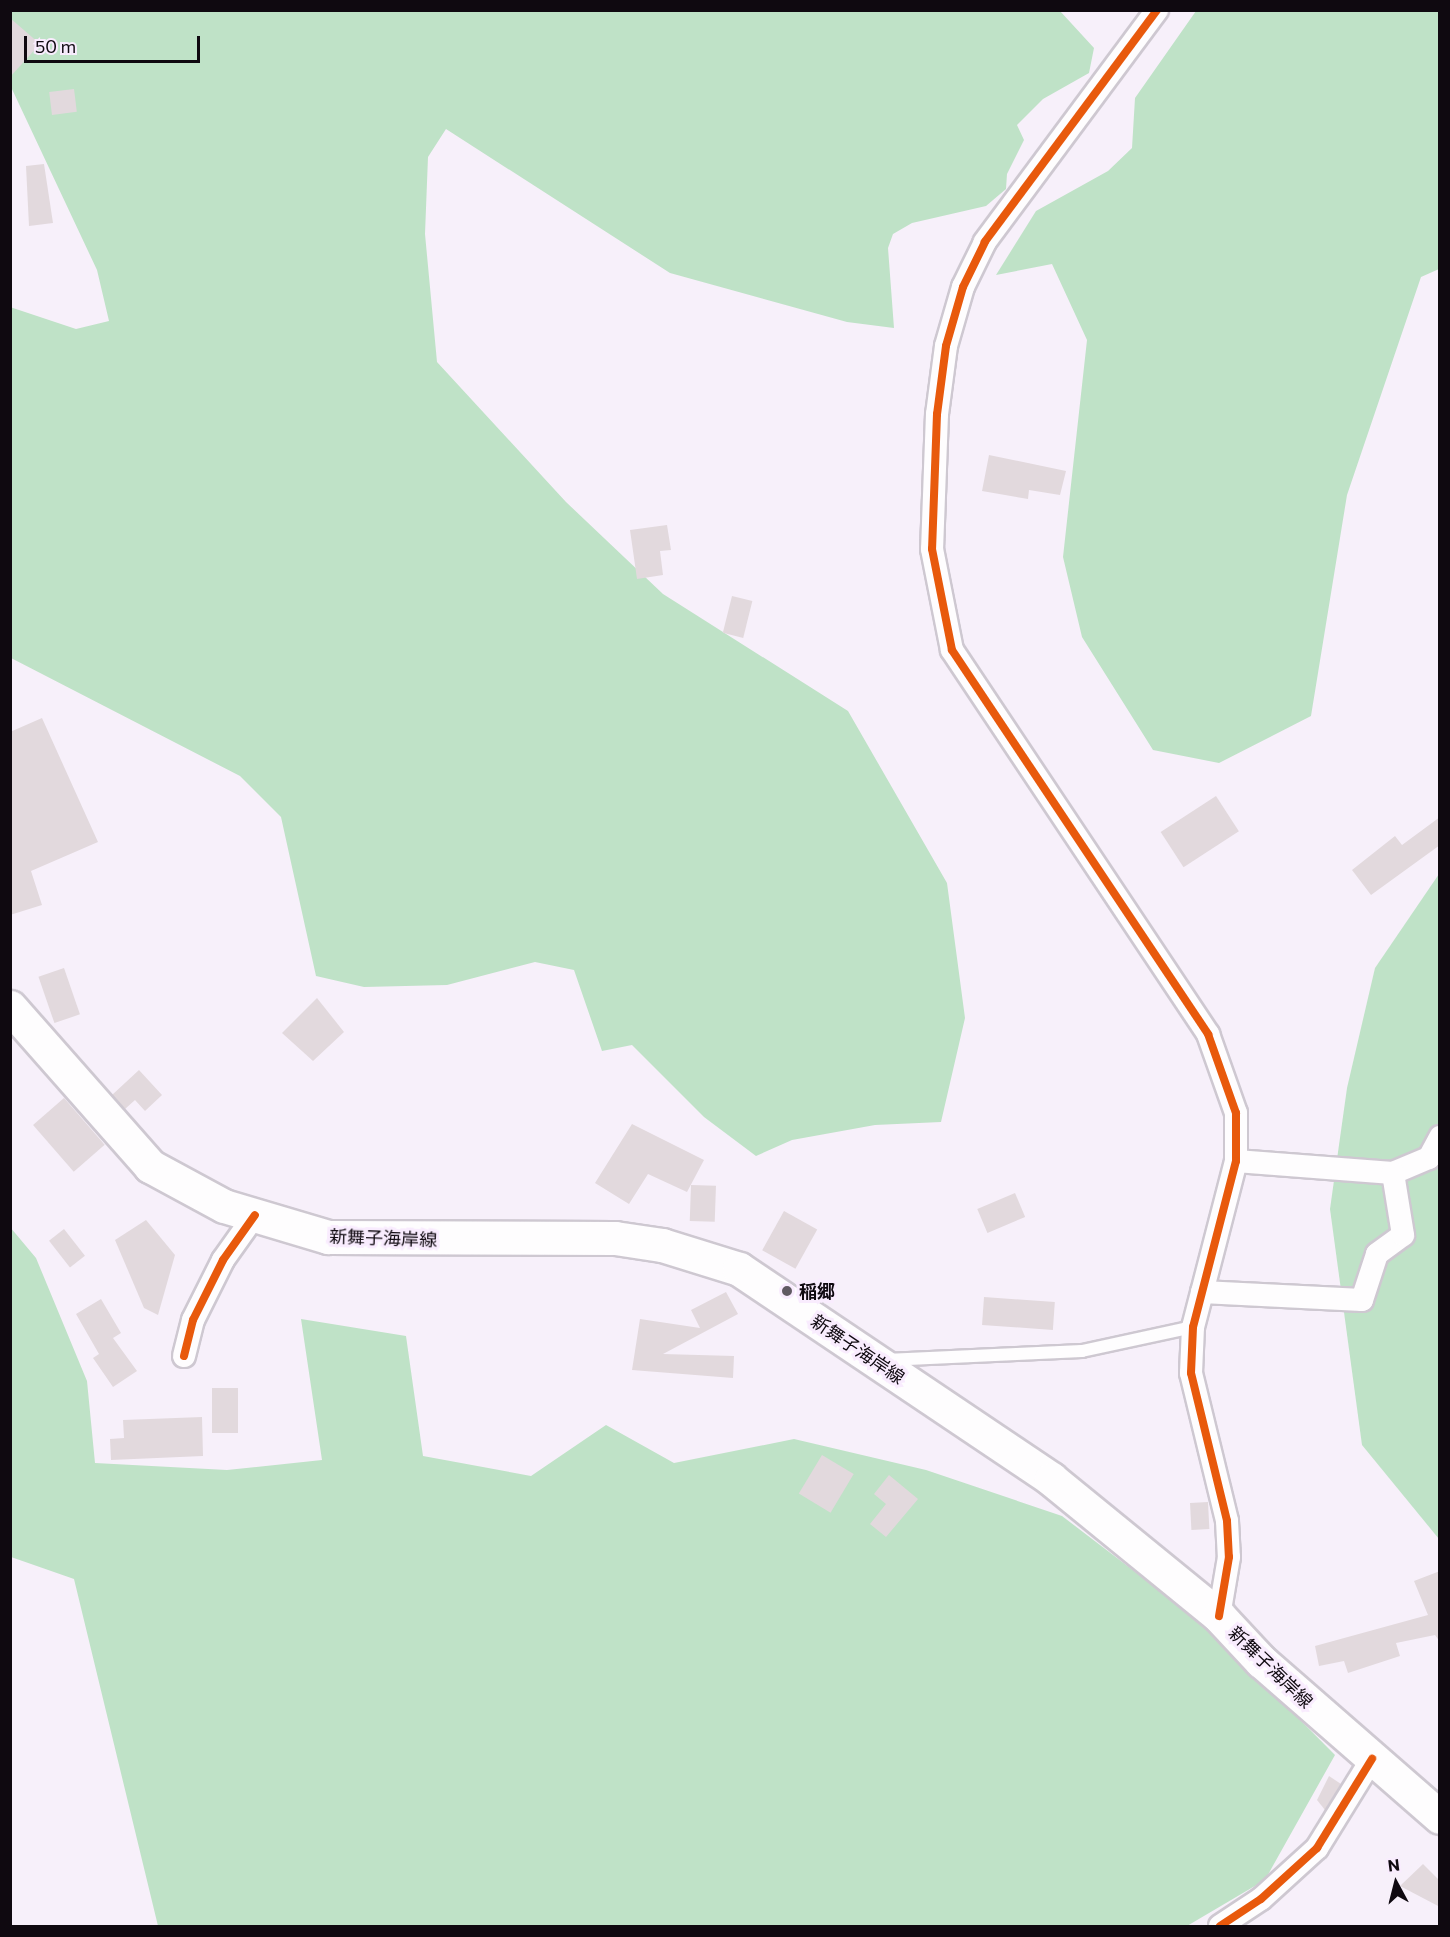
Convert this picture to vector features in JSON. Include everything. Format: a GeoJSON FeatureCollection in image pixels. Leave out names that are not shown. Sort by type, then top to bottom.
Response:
{"type":"FeatureCollection","features":[{"type":"Feature","properties":{"kind":"main road","name":"新舞子海岸線"},"geometry":{"type":"LineString","coordinates":[[10,1007],[150,1166],[224,1206],[328,1237],[615,1238],[662,1245],[739,1269],[1051,1479],[1219,1616],[1261,1661],[1440,1817]]}},
{"type":"Feature","properties":{"kind":"street"},"geometry":{"type":"LineString","coordinates":[[1157,10],[984,242],[963,287],[946,346],[937,414],[932,549],[952,650],[1208,1034],[1236,1113],[1236,1161],[1193,1328],[1191,1372],[1227,1521],[1229,1557],[1219,1616]]}},
{"type":"Feature","properties":{"kind":"street"},"geometry":{"type":"LineString","coordinates":[[1236,1161],[1393,1173],[1429,1158],[1440,1137]]}},
{"type":"Feature","properties":{"kind":"street"},"geometry":{"type":"LineString","coordinates":[[1202,1292],[1362,1300],[1377,1254],[1403,1235],[1393,1173]]}},
{"type":"Feature","properties":{"kind":"street"},"geometry":{"type":"LineString","coordinates":[[184,1356],[193,1320],[223,1260],[255,1215]]}},
{"type":"Feature","properties":{"kind":"street"},"geometry":{"type":"LineString","coordinates":[[1220,1926],[1261,1899],[1317,1848],[1372,1760]]}},
{"type":"Feature","properties":{"kind":"lane"},"geometry":{"type":"LineString","coordinates":[[879,1363],[892,1357],[1082,1351],[1193,1328]]}},
{"type":"Feature","properties":{"kind":"green space"},"geometry":{"type":"Polygon","coordinates":[[[11,11],[1060,11],[1094,48],[1089,73],[1043,99],[1017,125],[1024,140],[1007,174],[1006,189],[986,206],[912,223],[893,234],[888,248],[894,328],[847,322],[670,273],[446,129],[428,157],[425,234],[437,362],[566,502],[663,594],[848,711],[947,883],[965,1018],[941,1122],[875,1125],[792,1140],[756,1156],[704,1117],[632,1045],[602,1051],[574,970],[535,962],[447,985],[364,987],[316,976],[281,817],[240,776],[11,658],[10,307],[76,329],[109,321],[97,270],[11,87],[11,11]]]}},
{"type":"Feature","properties":{"kind":"green space"},"geometry":{"type":"Polygon","coordinates":[[[1196,11],[1440,11],[1439,269],[1421,277],[1347,495],[1311,716],[1219,763],[1153,750],[1082,637],[1063,557],[1087,340],[1052,264],[996,275],[1036,211],[1108,171],[1132,148],[1135,98],[1196,11]]]}},
{"type":"Feature","properties":{"kind":"green space"},"geometry":{"type":"Polygon","coordinates":[[[1439,874],[1439,1539],[1362,1445],[1330,1209],[1347,1088],[1375,968],[1439,874]]]}},
{"type":"Feature","properties":{"kind":"green space"},"geometry":{"type":"Polygon","coordinates":[[[10,1227],[36,1258],[87,1381],[95,1463],[227,1470],[322,1460],[301,1319],[406,1336],[423,1456],[531,1476],[606,1425],[674,1463],[794,1439],[926,1470],[1062,1516],[1210,1629],[1335,1755],[1265,1880],[1187,1926],[158,1926],[74,1579],[11,1557],[10,1227]]]}},
{"type":"Feature","properties":{"kind":"building"},"geometry":{"type":"Polygon","coordinates":[[[10,18],[40,44],[10,77],[10,18]]]}},
{"type":"Feature","properties":{"kind":"building"},"geometry":{"type":"Polygon","coordinates":[[[74,89],[77,112],[52,115],[49,92],[74,89]]]}},
{"type":"Feature","properties":{"kind":"building"},"geometry":{"type":"Polygon","coordinates":[[[44,164],[53,223],[29,226],[26,166],[44,164]]]}},
{"type":"Feature","properties":{"kind":"building"},"geometry":{"type":"Polygon","coordinates":[[[989,455],[1066,471],[1060,495],[1029,490],[1028,499],[982,491],[989,455]]]}},
{"type":"Feature","properties":{"kind":"building"},"geometry":{"type":"Polygon","coordinates":[[[667,525],[671,550],[660,551],[663,575],[637,579],[630,530],[667,525]]]}},
{"type":"Feature","properties":{"kind":"building"},"geometry":{"type":"Polygon","coordinates":[[[732,596],[752,601],[743,638],[723,633],[732,596]]]}},
{"type":"Feature","properties":{"kind":"building"},"geometry":{"type":"Polygon","coordinates":[[[42,718],[98,842],[31,871],[42,905],[10,915],[10,732],[42,718]]]}},
{"type":"Feature","properties":{"kind":"building"},"geometry":{"type":"Polygon","coordinates":[[[1216,796],[1239,831],[1184,867],[1161,832],[1216,796]]]}},
{"type":"Feature","properties":{"kind":"building"},"geometry":{"type":"Polygon","coordinates":[[[1440,817],[1440,845],[1371,895],[1352,870],[1395,836],[1402,845],[1440,817]]]}},
{"type":"Feature","properties":{"kind":"building"},"geometry":{"type":"Polygon","coordinates":[[[64,968],[80,1014],[54,1023],[38,977],[64,968]]]}},
{"type":"Feature","properties":{"kind":"building"},"geometry":{"type":"Polygon","coordinates":[[[317,998],[344,1032],[313,1061],[282,1033],[317,998]]]}},
{"type":"Feature","properties":{"kind":"building"},"geometry":{"type":"Polygon","coordinates":[[[139,1070],[162,1095],[145,1111],[135,1100],[125,1109],[112,1095],[139,1070]]]}},
{"type":"Feature","properties":{"kind":"building"},"geometry":{"type":"Polygon","coordinates":[[[64,1098],[105,1145],[74,1172],[33,1125],[64,1098]]]}},
{"type":"Feature","properties":{"kind":"building"},"geometry":{"type":"Polygon","coordinates":[[[632,1124],[704,1160],[687,1192],[648,1174],[629,1204],[595,1183],[632,1124]]]}},
{"type":"Feature","properties":{"kind":"building"},"geometry":{"type":"Polygon","coordinates":[[[691,1185],[716,1186],[715,1222],[690,1221],[691,1185]]]}},
{"type":"Feature","properties":{"kind":"building"},"geometry":{"type":"Polygon","coordinates":[[[1015,1193],[1025,1217],[987,1233],[977,1209],[1015,1193]]]}},
{"type":"Feature","properties":{"kind":"building"},"geometry":{"type":"Polygon","coordinates":[[[784,1211],[817,1229],[795,1269],[762,1250],[784,1211]]]}},
{"type":"Feature","properties":{"kind":"building"},"geometry":{"type":"Polygon","coordinates":[[[146,1220],[175,1255],[158,1315],[144,1308],[115,1240],[146,1220]]]}},
{"type":"Feature","properties":{"kind":"building"},"geometry":{"type":"Polygon","coordinates":[[[64,1229],[85,1256],[70,1267],[49,1241],[64,1229]]]}},
{"type":"Feature","properties":{"kind":"building"},"geometry":{"type":"Polygon","coordinates":[[[726,1292],[738,1314],[663,1354],[734,1356],[733,1378],[632,1370],[640,1319],[700,1328],[691,1310],[726,1292]]]}},
{"type":"Feature","properties":{"kind":"building"},"geometry":{"type":"Polygon","coordinates":[[[984,1297],[1055,1302],[1053,1330],[982,1325],[984,1297]]]}},
{"type":"Feature","properties":{"kind":"building"},"geometry":{"type":"Polygon","coordinates":[[[101,1299],[121,1333],[113,1338],[137,1371],[113,1387],[93,1358],[99,1354],[76,1314],[101,1299]]]}},
{"type":"Feature","properties":{"kind":"building"},"geometry":{"type":"Polygon","coordinates":[[[212,1388],[238,1388],[238,1433],[212,1433],[212,1388]]]}},
{"type":"Feature","properties":{"kind":"building"},"geometry":{"type":"Polygon","coordinates":[[[202,1417],[203,1456],[111,1460],[110,1439],[124,1438],[123,1420],[202,1417]]]}},
{"type":"Feature","properties":{"kind":"building"},"geometry":{"type":"Polygon","coordinates":[[[822,1455],[854,1474],[831,1513],[799,1494],[822,1455]]]}},
{"type":"Feature","properties":{"kind":"building"},"geometry":{"type":"Polygon","coordinates":[[[889,1475],[918,1499],[886,1537],[870,1524],[886,1504],[874,1494],[889,1475]]]}},
{"type":"Feature","properties":{"kind":"building"},"geometry":{"type":"Polygon","coordinates":[[[1208,1502],[1209,1529],[1191,1530],[1190,1503],[1208,1502]]]}},
{"type":"Feature","properties":{"kind":"building"},"geometry":{"type":"Polygon","coordinates":[[[1440,1571],[1440,1642],[1435,1635],[1396,1643],[1400,1656],[1348,1673],[1344,1661],[1319,1666],[1315,1646],[1428,1615],[1414,1581],[1440,1571]]]}},
{"type":"Feature","properties":{"kind":"building"},"geometry":{"type":"Polygon","coordinates":[[[1329,1776],[1341,1784],[1325,1810],[1317,1800],[1329,1776]]]}},
{"type":"Feature","properties":{"kind":"building"},"geometry":{"type":"Polygon","coordinates":[[[1423,1864],[1440,1881],[1440,1907],[1400,1886],[1423,1864]]]}},
{"type":"Feature","properties":{"kind":"cycle path"},"geometry":{"type":"LineString","coordinates":[[1157,10],[985,242],[963,287],[946,346],[937,414],[932,549],[952,650],[1208,1034],[1236,1113],[1236,1161],[1193,1327],[1191,1373],[1227,1521],[1229,1557],[1219,1616]]}},
{"type":"Feature","properties":{"kind":"cycle path"},"geometry":{"type":"LineString","coordinates":[[184,1356],[193,1320],[223,1260],[255,1215]]}},
{"type":"Feature","properties":{"kind":"cycle path"},"geometry":{"type":"LineString","coordinates":[[1220,1926],[1261,1899],[1317,1848],[1372,1759]]}},
{"type":"Feature","properties":{"kind":"place","name":"稲郷"},"geometry":{"type":"Point","coordinates":[787,1291]}}]}
